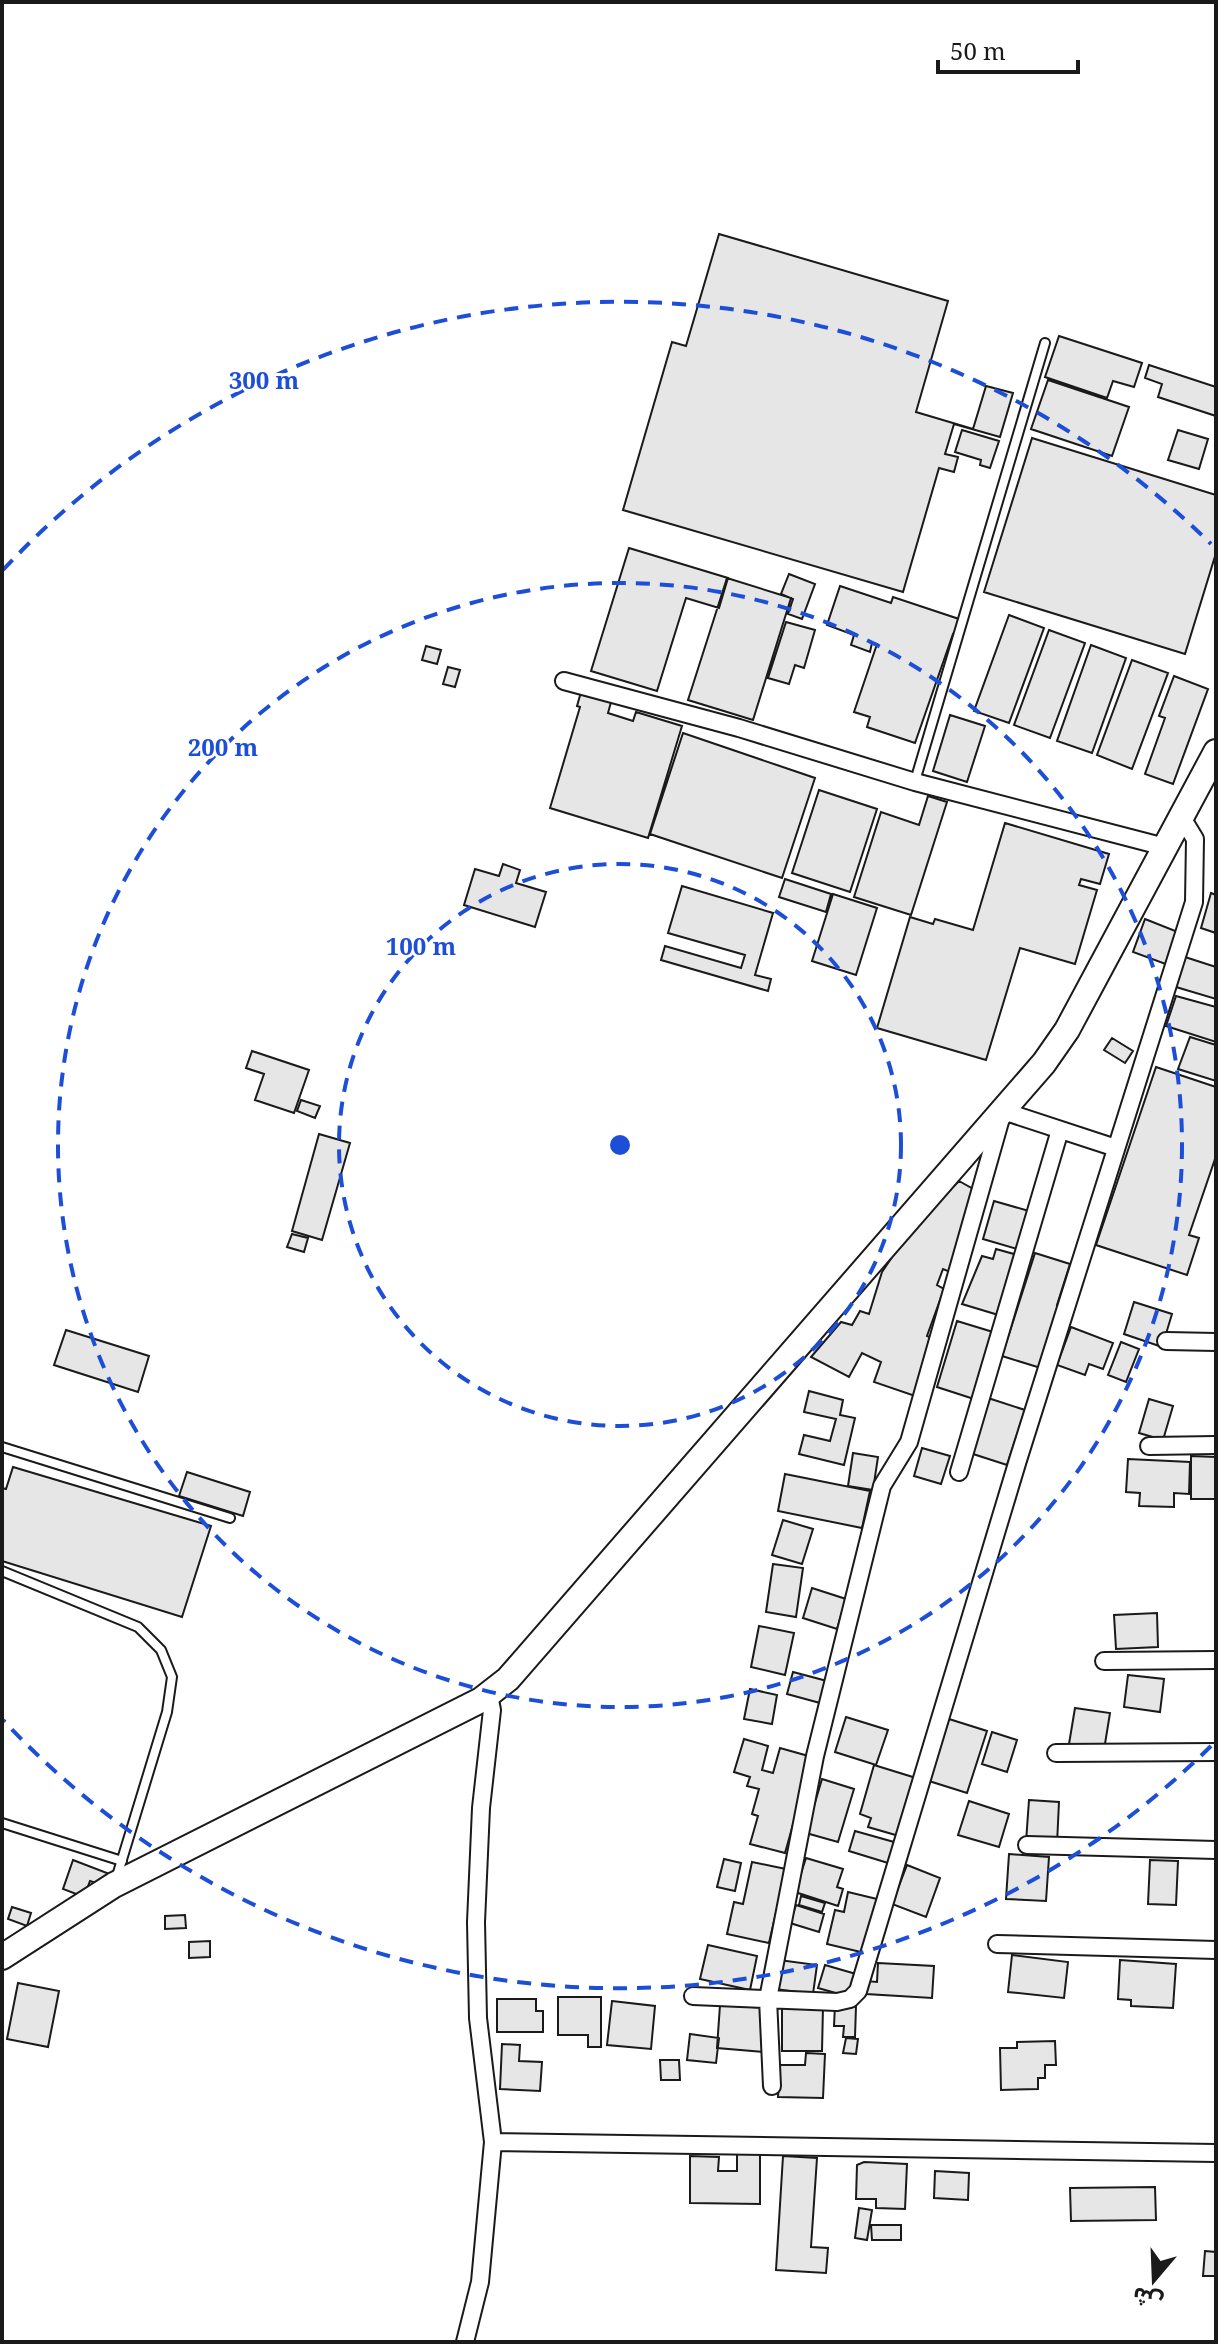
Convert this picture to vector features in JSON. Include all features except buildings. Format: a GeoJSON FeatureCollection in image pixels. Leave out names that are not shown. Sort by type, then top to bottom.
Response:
{"type":"FeatureCollection","features":[{"type":"Feature","properties":{"kind":"street"},"geometry":{"type":"LineString","coordinates":[[564,681],[739,728],[915,782],[1165,847]]}},
{"type":"Feature","properties":{"kind":"street"},"geometry":{"type":"LineString","coordinates":[[2,1957],[114,1885],[489,1695],[514,1673],[1003,1111],[1067,1030],[1216,752]]}},
{"type":"Feature","properties":{"kind":"street"},"geometry":{"type":"LineString","coordinates":[[693,1996],[837,2002],[850,1999],[858,1991],[1194,902],[1195,839],[1181,816]]}},
{"type":"Feature","properties":{"kind":"street"},"geometry":{"type":"LineString","coordinates":[[1003,1111],[1116,1148]]}},
{"type":"Feature","properties":{"kind":"street"},"geometry":{"type":"LineString","coordinates":[[772,2086],[768,1999],[815,1756],[882,1486],[909,1442],[1003,1111]]}},
{"type":"Feature","properties":{"kind":"street"},"geometry":{"type":"LineString","coordinates":[[959,1472],[1060,1130]]}},
{"type":"Feature","properties":{"kind":"street"},"geometry":{"type":"LineString","coordinates":[[1166,1341],[1216,1342]]}},
{"type":"Feature","properties":{"kind":"street"},"geometry":{"type":"LineString","coordinates":[[1149,1446],[1216,1445]]}},
{"type":"Feature","properties":{"kind":"street"},"geometry":{"type":"LineString","coordinates":[[1104,1661],[1216,1660]]}},
{"type":"Feature","properties":{"kind":"street"},"geometry":{"type":"LineString","coordinates":[[465,2342],[480,2282],[493,2142],[478,2018],[476,1922],[481,1808],[492,1710],[489,1695]]}},
{"type":"Feature","properties":{"kind":"street"},"geometry":{"type":"LineString","coordinates":[[1056,1753],[1216,1752]]}},
{"type":"Feature","properties":{"kind":"street"},"geometry":{"type":"LineString","coordinates":[[1027,1845],[1216,1850]]}},
{"type":"Feature","properties":{"kind":"street"},"geometry":{"type":"LineString","coordinates":[[997,1944],[1216,1950]]}},
{"type":"Feature","properties":{"kind":"street"},"geometry":{"type":"LineString","coordinates":[[493,2142],[1216,2153]]}},
{"type":"Feature","properties":{"kind":"lane"},"geometry":{"type":"LineString","coordinates":[[915,782],[1045,343]]}},
{"type":"Feature","properties":{"kind":"lane"},"geometry":{"type":"LineString","coordinates":[[2,1447],[230,1518]]}},
{"type":"Feature","properties":{"kind":"lane"},"geometry":{"type":"LineString","coordinates":[[2,1571],[138,1627],[161,1650],[172,1677],[167,1712],[114,1885]]}},
{"type":"Feature","properties":{"kind":"lane"},"geometry":{"type":"LineString","coordinates":[[2,1823],[122,1861]]}}]}
